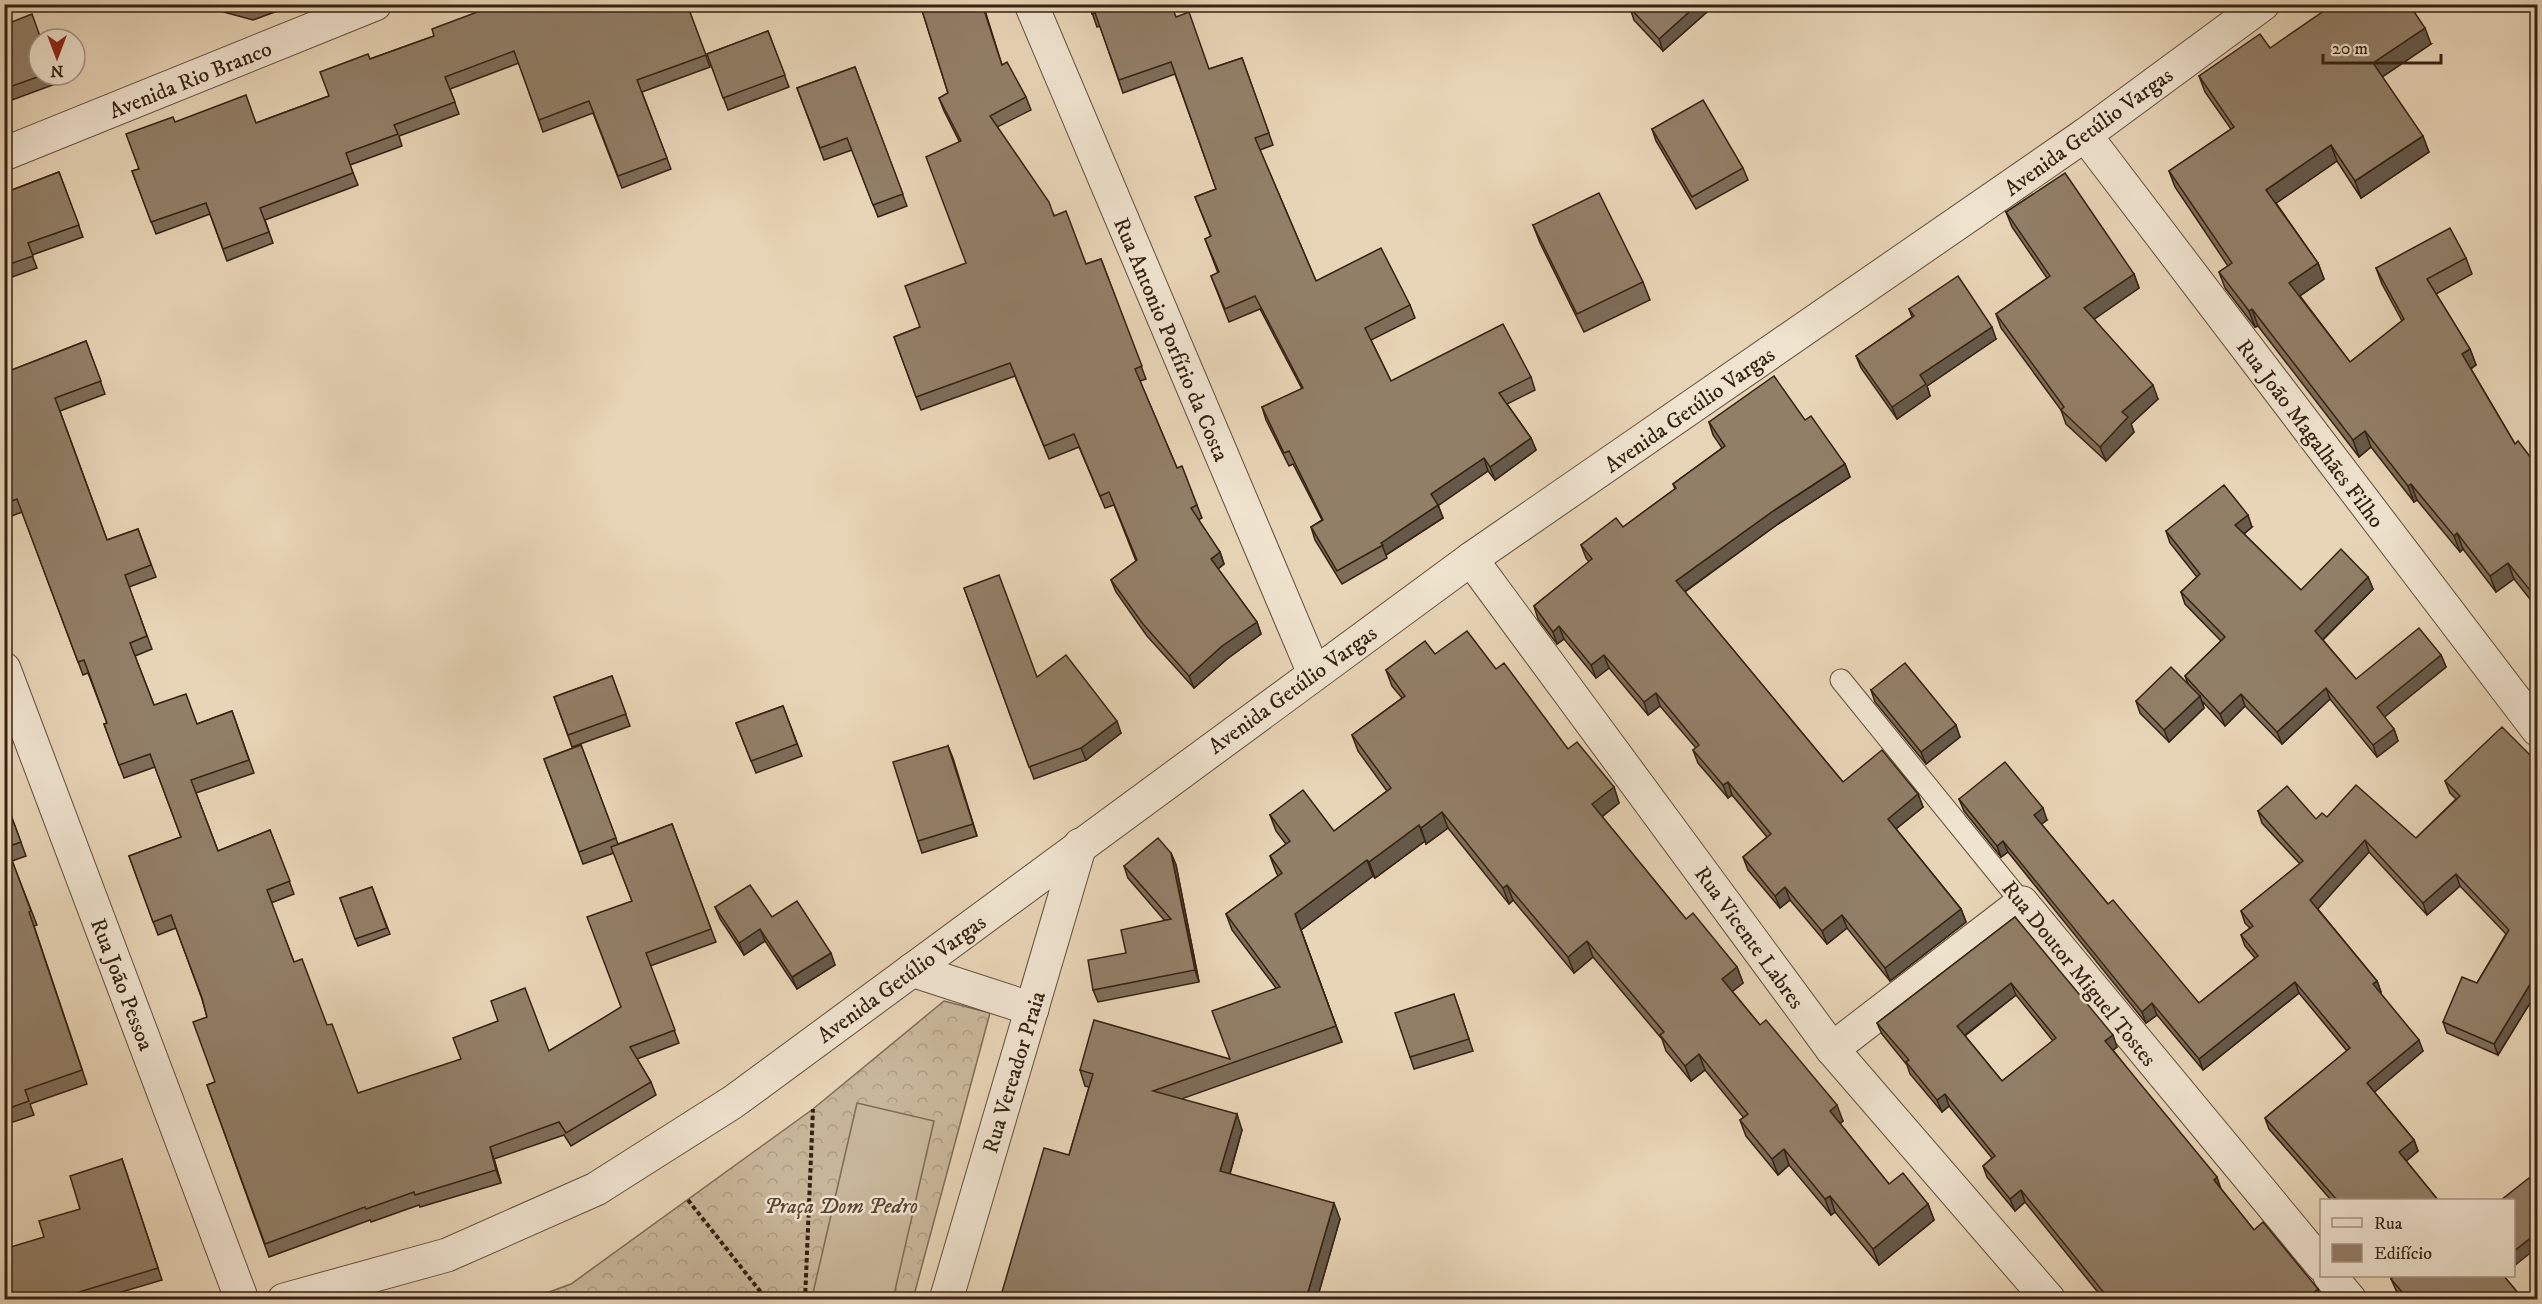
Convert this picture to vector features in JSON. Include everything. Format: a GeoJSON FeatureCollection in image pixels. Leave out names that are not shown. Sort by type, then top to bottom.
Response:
{"type":"FeatureCollection","features":[{"type":"Feature","properties":{"kind":"street","name":"Avenida Rio Branco"},"geometry":{"type":"LineString","coordinates":[[4,154],[375,4]]}},
{"type":"Feature","properties":{"kind":"street","name":"Rua Antonio Porfírio da Costa"},"geometry":{"type":"LineString","coordinates":[[1030,4],[1314,673]]}},
{"type":"Feature","properties":{"kind":"street","name":"Avenida Getúlio Vargas"},"geometry":{"type":"LineString","coordinates":[[284,1299],[447,1255],[596,1189],[733,1102],[1471,559],[2085,135],[2263,4]]}},
{"type":"Feature","properties":{"kind":"street","name":"Rua João Magalhães Filho"},"geometry":{"type":"LineString","coordinates":[[2085,135],[2538,730]]}},
{"type":"Feature","properties":{"kind":"street","name":"Rua Vicente Labres"},"geometry":{"type":"LineString","coordinates":[[1471,559],[1832,1049],[2049,1299]]}},
{"type":"Feature","properties":{"kind":"street","name":"Rua João Pessoa"},"geometry":{"type":"LineString","coordinates":[[4,669],[242,1299]]}},
{"type":"Feature","properties":{"kind":"street","name":"Rua Vereador Praia"},"geometry":{"type":"LineString","coordinates":[[945,1299],[1080,845]]}},
{"type":"Feature","properties":{"kind":"street"},"geometry":{"type":"LineString","coordinates":[[1832,1049],[2022,903]]}},
{"type":"Feature","properties":{"kind":"street","name":"Rua Doutor Miguel Tostes"},"geometry":{"type":"LineString","coordinates":[[2022,903],[2320,1263]]}},
{"type":"Feature","properties":{"kind":"street"},"geometry":{"type":"LineString","coordinates":[[912,970],[1032,1009]]}},
{"type":"Feature","properties":{"kind":"street"},"geometry":{"type":"LineString","coordinates":[[2333,1277],[2350,1299]]}},
{"type":"Feature","properties":{"kind":"lane","name":"Rua Doutor Miguel Tostes"},"geometry":{"type":"LineString","coordinates":[[1841,680],[2022,903]]}},
{"type":"Feature","properties":{"kind":"path"},"geometry":{"type":"LineString","coordinates":[[805,1299],[813,1109]]}},
{"type":"Feature","properties":{"kind":"path"},"geometry":{"type":"LineString","coordinates":[[688,1200],[768,1299]]}},
{"type":"Feature","properties":{"kind":"green space","name":"Praça Dom Pedro"},"geometry":{"type":"Polygon","coordinates":[[[944,1001],[990,1013],[913,1299],[527,1300],[571,1284],[813,1109],[944,1001]]]}},
{"type":"Feature","properties":{"kind":"green space"},"geometry":{"type":"Polygon","coordinates":[[[857,1103],[934,1121],[893,1299],[842,1299],[813,1293],[857,1103]]]}},
{"type":"Feature","properties":{"kind":"building"},"geometry":{"type":"Polygon","coordinates":[[[232,4],[262,4],[249,9],[232,4]]]}},
{"type":"Feature","properties":{"kind":"building"},"geometry":{"type":"Polygon","coordinates":[[[496,4],[687,4],[706,55],[637,80],[667,158],[618,176],[589,101],[539,120],[514,51],[445,77],[455,102],[394,125],[398,134],[346,153],[353,173],[260,208],[269,232],[223,249],[206,203],[151,222],[132,171],[139,169],[126,134],[173,117],[175,122],[246,95],[256,123],[329,96],[320,72],[368,54],[370,59],[434,36],[432,29],[496,4]]]}},
{"type":"Feature","properties":{"kind":"building"},"geometry":{"type":"Polygon","coordinates":[[[920,4],[982,4],[1002,65],[1007,62],[1026,97],[990,116],[1049,202],[1054,216],[1066,211],[1086,264],[1101,259],[1142,366],[1135,369],[1177,468],[1182,466],[1197,505],[1191,508],[1220,552],[1211,559],[1257,622],[1222,646],[1189,676],[1143,624],[1111,580],[1137,560],[1109,492],[1100,496],[1074,434],[1044,446],[1010,363],[916,397],[894,337],[920,327],[905,286],[966,263],[926,157],[961,141],[939,98],[948,93],[920,4]]]}},
{"type":"Feature","properties":{"kind":"building"},"geometry":{"type":"Polygon","coordinates":[[[1089,4],[1171,4],[1176,17],[1189,12],[1209,69],[1242,58],[1269,133],[1255,138],[1316,281],[1381,248],[1410,305],[1365,328],[1391,381],[1503,324],[1531,377],[1499,393],[1531,438],[1490,467],[1484,458],[1431,494],[1438,505],[1381,543],[1383,545],[1337,571],[1311,527],[1323,520],[1289,451],[1284,453],[1262,407],[1303,388],[1255,296],[1225,309],[1211,276],[1219,272],[1205,239],[1211,236],[1195,197],[1216,189],[1171,62],[1119,80],[1095,13],[1092,14],[1089,4]]]}},
{"type":"Feature","properties":{"kind":"building"},"geometry":{"type":"Polygon","coordinates":[[[1634,4],[1698,4],[1659,39],[1630,8],[1634,4]]]}},
{"type":"Feature","properties":{"kind":"building"},"geometry":{"type":"Polygon","coordinates":[[[2334,4],[2409,4],[2425,28],[2373,63],[2423,136],[2355,181],[2331,145],[2266,190],[2318,263],[2289,283],[2350,362],[2404,319],[2376,268],[2450,228],[2466,258],[2427,279],[2470,349],[2462,354],[2515,444],[2518,441],[2538,467],[2538,600],[2508,563],[2490,576],[2457,533],[2454,536],[2411,484],[2408,486],[2365,431],[2353,440],[2252,309],[2249,311],[2219,272],[2232,263],[2169,171],[2234,127],[2199,76],[2260,34],[2270,48],[2334,4]]]}},
{"type":"Feature","properties":{"kind":"building"},"geometry":{"type":"Polygon","coordinates":[[[32,14],[37,27],[27,27],[27,81],[4,89],[4,25],[32,14]]]}},
{"type":"Feature","properties":{"kind":"building"},"geometry":{"type":"Polygon","coordinates":[[[768,31],[785,75],[723,98],[707,54],[768,31]]]}},
{"type":"Feature","properties":{"kind":"building"},"geometry":{"type":"Polygon","coordinates":[[[855,67],[903,194],[873,205],[847,138],[820,148],[797,88],[855,67]]]}},
{"type":"Feature","properties":{"kind":"building"},"geometry":{"type":"Polygon","coordinates":[[[1703,100],[1743,168],[1692,197],[1652,129],[1703,100]]]}},
{"type":"Feature","properties":{"kind":"building"},"geometry":{"type":"Polygon","coordinates":[[[59,172],[79,225],[28,243],[33,256],[4,266],[4,193],[59,172]]]}},
{"type":"Feature","properties":{"kind":"building"},"geometry":{"type":"Polygon","coordinates":[[[2065,173],[2134,274],[2084,308],[2153,385],[2122,412],[2128,417],[2100,447],[2061,410],[2064,407],[1996,314],[2050,276],[2006,212],[2065,173]]]}},
{"type":"Feature","properties":{"kind":"building"},"geometry":{"type":"Polygon","coordinates":[[[1599,193],[1643,282],[1577,314],[1533,225],[1599,193]]]}},
{"type":"Feature","properties":{"kind":"building"},"geometry":{"type":"Polygon","coordinates":[[[1958,276],[1992,327],[1920,375],[1926,384],[1892,407],[1856,356],[1914,316],[1909,309],[1958,276]]]}},
{"type":"Feature","properties":{"kind":"building"},"geometry":{"type":"Polygon","coordinates":[[[86,341],[101,381],[55,398],[107,540],[138,529],[151,565],[125,575],[147,636],[130,643],[154,705],[186,694],[197,724],[232,711],[249,760],[191,780],[218,851],[270,830],[290,881],[267,890],[294,962],[302,959],[327,1025],[332,1024],[358,1093],[461,1059],[453,1038],[498,1021],[491,1001],[525,988],[549,1051],[621,1007],[587,917],[632,901],[611,847],[672,824],[711,929],[646,953],[675,1030],[630,1047],[651,1082],[566,1133],[559,1122],[490,1147],[496,1170],[415,1195],[414,1192],[366,1209],[365,1207],[265,1244],[207,1085],[215,1082],[193,1022],[207,1017],[202,998],[171,915],[153,922],[129,856],[181,837],[150,754],[119,765],[104,724],[107,723],[84,660],[78,662],[17,499],[4,504],[4,373],[86,341]]]}},
{"type":"Feature","properties":{"kind":"building"},"geometry":{"type":"Polygon","coordinates":[[[1774,376],[1805,420],[1811,416],[1845,464],[1773,511],[1676,581],[1843,782],[1882,750],[1918,794],[1888,819],[1961,909],[1885,968],[1842,915],[1822,931],[1785,887],[1775,896],[1743,857],[1771,834],[1728,782],[1723,785],[1693,750],[1699,745],[1656,693],[1644,702],[1604,655],[1591,665],[1559,626],[1553,632],[1534,606],[1592,559],[1581,545],[1616,518],[1623,527],[1676,488],[1673,484],[1725,446],[1709,422],[1774,376]]]}},
{"type":"Feature","properties":{"kind":"building"},"geometry":{"type":"Polygon","coordinates":[[[2224,485],[2248,515],[2235,525],[2301,590],[2341,549],[2368,577],[2315,631],[2356,679],[2419,628],[2441,655],[2377,707],[2394,729],[2373,745],[2326,688],[2277,732],[2241,694],[2220,714],[2185,676],[2225,637],[2181,592],[2200,574],[2166,531],[2224,485]]]}},
{"type":"Feature","properties":{"kind":"building"},"geometry":{"type":"Polygon","coordinates":[[[999,575],[1037,677],[1066,655],[1117,721],[1081,748],[1029,767],[964,588],[999,575]]]}},
{"type":"Feature","properties":{"kind":"building"},"geometry":{"type":"Polygon","coordinates":[[[1467,631],[1496,669],[1504,663],[1568,749],[1577,742],[1614,787],[1592,804],[1686,919],[1693,913],[1737,967],[1722,979],[1760,1025],[1766,1020],[1837,1105],[1830,1111],[1889,1184],[1903,1173],[1928,1204],[1873,1249],[1830,1196],[1825,1199],[1784,1149],[1772,1159],[1740,1120],[1748,1114],[1699,1054],[1685,1066],[1660,1035],[1664,1032],[1587,941],[1568,957],[1507,885],[1503,888],[1442,812],[1421,828],[1419,825],[1369,862],[1367,860],[1295,914],[1336,1026],[1153,1091],[1237,1114],[1220,1171],[1334,1203],[1306,1299],[1173,1299],[1155,1295],[1154,1299],[1000,1299],[1044,1148],[1069,1155],[1093,1074],[1080,1070],[1094,1020],[1230,1059],[1212,1011],[1280,987],[1226,914],[1282,873],[1270,856],[1290,841],[1270,815],[1303,790],[1334,831],[1391,788],[1352,735],[1405,696],[1386,670],[1425,641],[1435,654],[1467,631]]]}},
{"type":"Feature","properties":{"kind":"building"},"geometry":{"type":"Polygon","coordinates":[[[1905,663],[1956,725],[1921,752],[1871,690],[1905,663]]]}},
{"type":"Feature","properties":{"kind":"building"},"geometry":{"type":"Polygon","coordinates":[[[2171,667],[2200,696],[2164,730],[2136,701],[2171,667]]]}},
{"type":"Feature","properties":{"kind":"building"},"geometry":{"type":"Polygon","coordinates":[[[612,676],[626,714],[568,735],[554,697],[612,676]]]}},
{"type":"Feature","properties":{"kind":"building"},"geometry":{"type":"Polygon","coordinates":[[[783,706],[797,744],[751,761],[736,723],[783,706]]]}},
{"type":"Feature","properties":{"kind":"building"},"geometry":{"type":"Polygon","coordinates":[[[2502,727],[2538,763],[2538,971],[2494,1044],[2443,1022],[2462,977],[2477,983],[2509,930],[2456,874],[2423,903],[2365,840],[2310,900],[2377,981],[2373,984],[2419,1040],[2367,1083],[2414,1140],[2399,1152],[2437,1199],[2336,1199],[2265,1118],[2350,1048],[2295,982],[2199,1059],[2152,1003],[2142,1012],[2003,841],[1997,846],[1959,799],[2005,762],[2043,808],[2034,815],[2108,904],[2113,900],[2199,1003],[2258,956],[2241,935],[2253,926],[2241,911],[2303,861],[2258,811],[2287,786],[2316,819],[2322,813],[2327,817],[2356,785],[2416,838],[2460,796],[2445,781],[2502,727]]]}},
{"type":"Feature","properties":{"kind":"building"},"geometry":{"type":"Polygon","coordinates":[[[581,745],[616,838],[579,852],[544,759],[581,745]]]}},
{"type":"Feature","properties":{"kind":"building"},"geometry":{"type":"Polygon","coordinates":[[[948,746],[973,824],[918,841],[893,762],[948,746]]]}},
{"type":"Feature","properties":{"kind":"building"},"geometry":{"type":"Polygon","coordinates":[[[9,810],[21,842],[7,847],[31,911],[29,912],[82,1070],[25,1090],[29,1101],[4,1110],[4,811],[9,810]]]}},
{"type":"Feature","properties":{"kind":"building"},"geometry":{"type":"Polygon","coordinates":[[[1158,838],[1171,853],[1195,970],[1093,990],[1088,960],[1126,953],[1121,930],[1171,919],[1124,866],[1158,838]]]}},
{"type":"Feature","properties":{"kind":"building"},"geometry":{"type":"Polygon","coordinates":[[[750,885],[772,917],[797,901],[831,953],[792,977],[760,929],[739,943],[715,907],[750,885]]]}},
{"type":"Feature","properties":{"kind":"building"},"geometry":{"type":"Polygon","coordinates":[[[372,887],[387,928],[355,939],[340,898],[372,887]]]}},
{"type":"Feature","properties":{"kind":"building"},"geometry":{"type":"Polygon","coordinates":[[[2015,917],[2113,1035],[2105,1041],[2217,1177],[2214,1180],[2254,1230],[2263,1222],[2318,1289],[2308,1297],[2310,1299],[2100,1299],[2105,1294],[2021,1190],[2010,1199],[1983,1166],[1995,1156],[1945,1094],[1937,1100],[1906,1062],[1909,1060],[1877,1023],[2015,917]],[[2011,983],[1957,1026],[2002,1081],[2056,1038],[2011,983]]]}},
{"type":"Feature","properties":{"kind":"building"},"geometry":{"type":"Polygon","coordinates":[[[1454,994],[1469,1039],[1410,1057],[1395,1013],[1454,994]]]}},
{"type":"Feature","properties":{"kind":"building"},"geometry":{"type":"Polygon","coordinates":[[[122,1159],[158,1268],[56,1299],[4,1299],[4,1249],[44,1237],[39,1221],[80,1209],[70,1176],[122,1159]]]}},
{"type":"Feature","properties":{"kind":"building"},"geometry":{"type":"Polygon","coordinates":[[[2529,1178],[2538,1188],[2538,1232],[2515,1250],[2515,1199],[2502,1199],[2529,1178]]]}},
{"type":"Feature","properties":{"kind":"building"},"geometry":{"type":"Polygon","coordinates":[[[2393,1277],[2505,1277],[2523,1299],[2408,1299],[2391,1279],[2393,1277]]]}}]}
